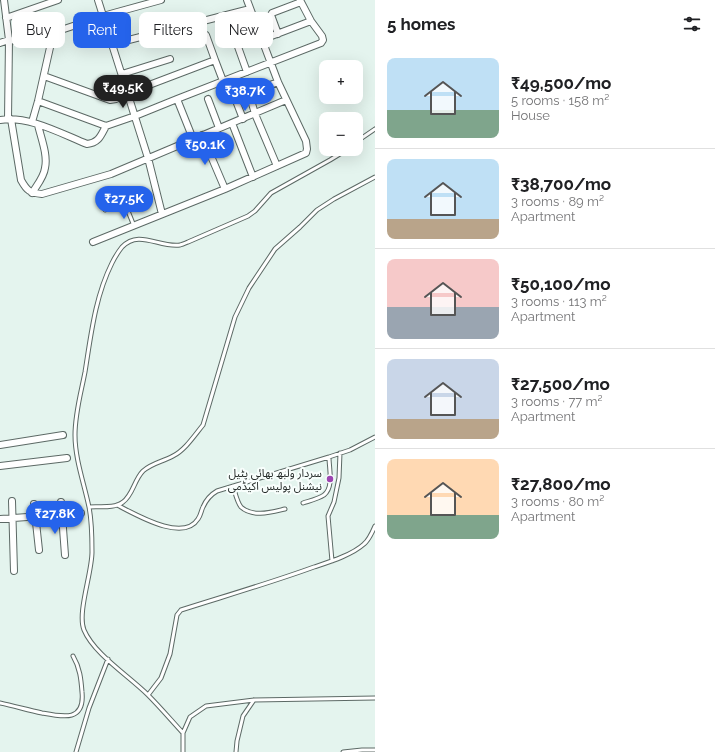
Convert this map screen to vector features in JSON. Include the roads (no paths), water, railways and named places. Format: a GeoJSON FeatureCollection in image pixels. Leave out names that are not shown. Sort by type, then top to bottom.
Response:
{"type":"FeatureCollection","features":[{"type":"Feature","properties":{"kind":"street"},"geometry":{"type":"LineString","coordinates":[[4,0],[8,40],[9,119],[21,180],[25,187],[32,193],[42,194],[111,174],[286,100]]}},
{"type":"Feature","properties":{"kind":"street"},"geometry":{"type":"LineString","coordinates":[[6,18],[58,0]]}},
{"type":"Feature","properties":{"kind":"street"},"geometry":{"type":"LineString","coordinates":[[98,0],[102,12]]}},
{"type":"Feature","properties":{"kind":"street"},"geometry":{"type":"LineString","coordinates":[[118,12],[161,0]]}},
{"type":"Feature","properties":{"kind":"street"},"geometry":{"type":"LineString","coordinates":[[247,0],[251,12]]}},
{"type":"Feature","properties":{"kind":"street"},"geometry":{"type":"LineString","coordinates":[[38,101],[106,126],[272,63],[321,43],[323,40],[300,1],[272,13],[271,15],[278,34]]}},
{"type":"Feature","properties":{"kind":"street"},"geometry":{"type":"LineString","coordinates":[[240,12],[250,9]]}},
{"type":"Feature","properties":{"kind":"street"},"geometry":{"type":"LineString","coordinates":[[131,40],[215,19]]}},
{"type":"Feature","properties":{"kind":"street"},"geometry":{"type":"LineString","coordinates":[[273,36],[311,21]]}},
{"type":"Feature","properties":{"kind":"street"},"geometry":{"type":"LineString","coordinates":[[207,38],[223,81]]}},
{"type":"Feature","properties":{"kind":"street"},"geometry":{"type":"LineString","coordinates":[[0,43],[8,40],[51,43],[38,101],[35,124],[45,157],[46,167],[32,193]]}},
{"type":"Feature","properties":{"kind":"street"},"geometry":{"type":"LineString","coordinates":[[114,48],[148,158],[162,214]]}},
{"type":"Feature","properties":{"kind":"street"},"geometry":{"type":"LineString","coordinates":[[238,48],[247,72]]}},
{"type":"Feature","properties":{"kind":"street"},"geometry":{"type":"LineString","coordinates":[[93,242],[225,189],[306,153],[306,141],[278,82],[265,48]]}},
{"type":"Feature","properties":{"kind":"street"},"geometry":{"type":"LineString","coordinates":[[122,74],[170,59]]}},
{"type":"Feature","properties":{"kind":"street"},"geometry":{"type":"LineString","coordinates":[[44,76],[110,100],[116,99],[215,60]]}},
{"type":"Feature","properties":{"kind":"street"},"geometry":{"type":"LineString","coordinates":[[277,166],[255,114],[249,93],[278,82]]}},
{"type":"Feature","properties":{"kind":"street"},"geometry":{"type":"LineString","coordinates":[[233,93],[243,119]]}},
{"type":"Feature","properties":{"kind":"street"},"geometry":{"type":"LineString","coordinates":[[177,99],[194,139]]}},
{"type":"Feature","properties":{"kind":"street"},"geometry":{"type":"LineString","coordinates":[[208,99],[219,128]]}},
{"type":"Feature","properties":{"kind":"street"},"geometry":{"type":"LineString","coordinates":[[0,120],[9,119],[35,124],[88,144],[93,144],[98,140],[106,126]]}},
{"type":"Feature","properties":{"kind":"street"},"geometry":{"type":"LineString","coordinates":[[232,123],[253,176]]}},
{"type":"Feature","properties":{"kind":"street"},"geometry":{"type":"LineString","coordinates":[[202,135],[225,189]]}},
{"type":"Feature","properties":{"kind":"street"},"geometry":{"type":"LineString","coordinates":[[0,445],[63,435]]}},
{"type":"Feature","properties":{"kind":"street"},"geometry":{"type":"LineString","coordinates":[[0,466],[67,458]]}},
{"type":"Feature","properties":{"kind":"street"},"geometry":{"type":"LineString","coordinates":[[12,501],[14,571]]}},
{"type":"Feature","properties":{"kind":"street"},"geometry":{"type":"LineString","coordinates":[[61,502],[65,555]]}},
{"type":"Feature","properties":{"kind":"street"},"geometry":{"type":"LineString","coordinates":[[34,504],[39,550]]}},
{"type":"Feature","properties":{"kind":"street"},"geometry":{"type":"LineString","coordinates":[[0,519],[81,513]]}},
{"type":"Feature","properties":{"kind":"lane"},"geometry":{"type":"LineString","coordinates":[[363,137],[375,129]]}},
{"type":"Feature","properties":{"kind":"lane"},"geometry":{"type":"LineString","coordinates":[[183,733],[148,695],[90,642],[83,629],[81,618],[92,556],[92,526],[89,506],[79,466],[75,436],[76,411],[93,321],[105,277],[121,248],[128,242],[135,239],[144,238],[179,245],[242,218],[254,211],[271,193],[337,156]]}},
{"type":"Feature","properties":{"kind":"lane"},"geometry":{"type":"LineString","coordinates":[[89,506],[117,505],[122,503],[128,496],[142,472],[150,465],[172,457],[180,452],[202,425],[236,317],[249,288],[275,249],[317,210],[375,177]]}},
{"type":"Feature","properties":{"kind":"lane"},"geometry":{"type":"LineString","coordinates":[[105,210],[117,204],[123,204],[126,206],[134,226]]}},
{"type":"Feature","properties":{"kind":"lane"},"geometry":{"type":"LineString","coordinates":[[117,505],[168,528],[182,529],[192,526],[198,519],[209,496],[217,491],[329,458],[350,450],[375,436]]}},
{"type":"Feature","properties":{"kind":"lane"},"geometry":{"type":"LineString","coordinates":[[332,561],[328,516],[334,502],[339,478],[340,453]]}},
{"type":"Feature","properties":{"kind":"lane"},"geometry":{"type":"LineString","coordinates":[[303,503],[325,494],[329,488],[329,458]]}},
{"type":"Feature","properties":{"kind":"lane"},"geometry":{"type":"LineString","coordinates":[[233,486],[241,507],[252,513],[264,514],[285,509]]}},
{"type":"Feature","properties":{"kind":"lane"},"geometry":{"type":"LineString","coordinates":[[148,695],[161,678],[170,654],[176,615],[181,610],[332,561],[365,544],[375,526]]}},
{"type":"Feature","properties":{"kind":"lane"},"geometry":{"type":"LineString","coordinates":[[0,703],[64,717],[76,713],[81,707],[83,700],[78,664],[73,656]]}},
{"type":"Feature","properties":{"kind":"lane"},"geometry":{"type":"LineString","coordinates":[[76,752],[76,747],[89,708],[108,659]]}},
{"type":"Feature","properties":{"kind":"lane"},"geometry":{"type":"LineString","coordinates":[[183,752],[183,733],[190,717],[206,706],[254,700],[375,698]]}},
{"type":"Feature","properties":{"kind":"lane"},"geometry":{"type":"LineString","coordinates":[[236,752],[243,716],[254,700]]}},
{"type":"Feature","properties":{"kind":"lane"},"geometry":{"type":"LineString","coordinates":[[343,752],[375,750]]}},
{"type":"Feature","properties":{"kind":"place","name":"سردار ولبھ بھائی پٹیل نیشنل پولیس اکیڈمی"},"geometry":{"type":"Point","coordinates":[330,479]}}]}
